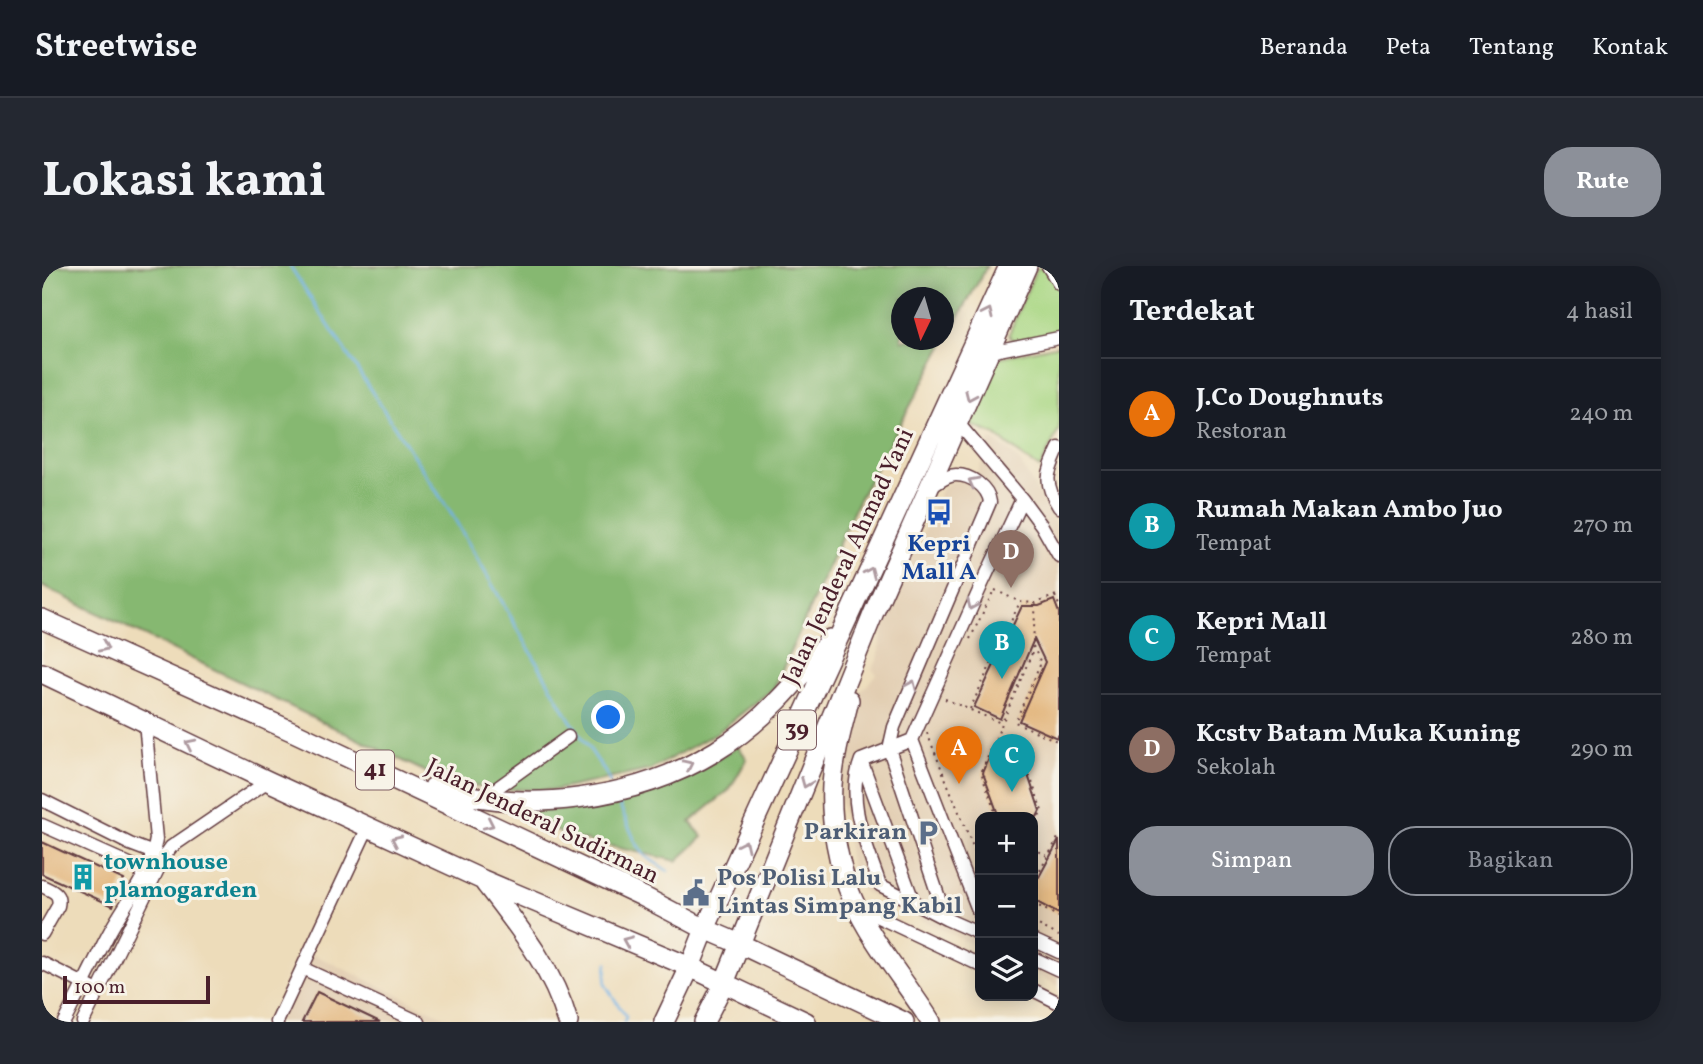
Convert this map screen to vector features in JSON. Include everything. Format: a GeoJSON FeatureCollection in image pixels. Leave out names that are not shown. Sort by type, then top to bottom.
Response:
{"type":"FeatureCollection","features":[{"type":"Feature","properties":{"kind":"highway","name":"Jalan Jenderal Ahmad Yani"},"geometry":{"type":"LineString","coordinates":[[664,1022],[1009,266]]}},
{"type":"Feature","properties":{"kind":"highway","name":"Jalan Jenderal Ahmad Yani"},"geometry":{"type":"LineString","coordinates":[[704,1022],[724,983],[874,612],[1027,266]]}},
{"type":"Feature","properties":{"kind":"highway"},"geometry":{"type":"LineString","coordinates":[[888,531],[907,539]]}},
{"type":"Feature","properties":{"kind":"highway"},"geometry":{"type":"LineString","coordinates":[[296,733],[456,794],[512,801],[552,800],[624,789],[689,765],[742,732],[805,672],[853,608]]}},
{"type":"Feature","properties":{"kind":"highway"},"geometry":{"type":"LineString","coordinates":[[874,612],[849,697],[832,785],[834,819],[840,860],[856,906],[931,1022]]}},
{"type":"Feature","properties":{"kind":"highway","name":"Jalan Jenderal Sudirman"},"geometry":{"type":"LineString","coordinates":[[42,619],[296,733],[904,1022]]}},
{"type":"Feature","properties":{"kind":"highway","name":"41"},"geometry":{"type":"LineString","coordinates":[[42,673],[483,880],[690,967],[806,1022]]}},
{"type":"Feature","properties":{"kind":"highway"},"geometry":{"type":"LineString","coordinates":[[483,880],[530,944],[554,984],[568,1022]]}},
{"type":"Feature","properties":{"kind":"street"},"geometry":{"type":"LineString","coordinates":[[1048,266],[1059,284]]}},
{"type":"Feature","properties":{"kind":"street"},"geometry":{"type":"LineString","coordinates":[[989,352],[1059,338]]}},
{"type":"Feature","properties":{"kind":"street"},"geometry":{"type":"LineString","coordinates":[[958,423],[1022,499],[1059,556]]}},
{"type":"Feature","properties":{"kind":"street"},"geometry":{"type":"LineString","coordinates":[[1059,448],[1047,480],[1059,507]]}},
{"type":"Feature","properties":{"kind":"street"},"geometry":{"type":"LineString","coordinates":[[929,488],[956,475],[971,479],[987,490],[990,502],[894,727],[889,749],[951,921]]}},
{"type":"Feature","properties":{"kind":"street"},"geometry":{"type":"LineString","coordinates":[[861,760],[912,740],[1022,499]]}},
{"type":"Feature","properties":{"kind":"street"},"geometry":{"type":"LineString","coordinates":[[969,551],[992,563]]}},
{"type":"Feature","properties":{"kind":"street"},"geometry":{"type":"LineString","coordinates":[[145,722],[159,855]]}},
{"type":"Feature","properties":{"kind":"street"},"geometry":{"type":"LineString","coordinates":[[482,798],[568,737]]}},
{"type":"Feature","properties":{"kind":"street"},"geometry":{"type":"LineString","coordinates":[[912,740],[975,904]]}},
{"type":"Feature","properties":{"kind":"street"},"geometry":{"type":"LineString","coordinates":[[861,760],[855,792],[858,820],[880,885],[975,932]]}},
{"type":"Feature","properties":{"kind":"street"},"geometry":{"type":"LineString","coordinates":[[861,760],[914,903]]}},
{"type":"Feature","properties":{"kind":"street"},"geometry":{"type":"LineString","coordinates":[[83,1022],[159,855],[268,781]]}},
{"type":"Feature","properties":{"kind":"street"},"geometry":{"type":"LineString","coordinates":[[506,781],[512,801]]}},
{"type":"Feature","properties":{"kind":"street"},"geometry":{"type":"LineString","coordinates":[[42,800],[130,844],[159,855]]}},
{"type":"Feature","properties":{"kind":"street"},"geometry":{"type":"LineString","coordinates":[[42,825],[151,873]]}},
{"type":"Feature","properties":{"kind":"street"},"geometry":{"type":"LineString","coordinates":[[277,1022],[368,827]]}},
{"type":"Feature","properties":{"kind":"street"},"geometry":{"type":"LineString","coordinates":[[121,860],[130,844]]}},
{"type":"Feature","properties":{"kind":"street"},"geometry":{"type":"LineString","coordinates":[[64,1022],[108,934],[151,873]]}},
{"type":"Feature","properties":{"kind":"street"},"geometry":{"type":"LineString","coordinates":[[42,886],[55,892],[59,901],[42,934]]}},
{"type":"Feature","properties":{"kind":"street"},"geometry":{"type":"LineString","coordinates":[[856,906],[975,963]]}},
{"type":"Feature","properties":{"kind":"street"},"geometry":{"type":"LineString","coordinates":[[951,921],[975,915]]}},
{"type":"Feature","properties":{"kind":"street"},"geometry":{"type":"LineString","coordinates":[[1038,942],[1059,952]]}},
{"type":"Feature","properties":{"kind":"street"},"geometry":{"type":"LineString","coordinates":[[1038,960],[1059,970]]}},
{"type":"Feature","properties":{"kind":"street"},"geometry":{"type":"LineString","coordinates":[[42,963],[98,991]]}},
{"type":"Feature","properties":{"kind":"street"},"geometry":{"type":"LineString","coordinates":[[302,968],[419,1022]]}},
{"type":"Feature","properties":{"kind":"street"},"geometry":{"type":"LineString","coordinates":[[1038,992],[1059,1003]]}},
{"type":"Feature","properties":{"kind":"path"},"geometry":{"type":"LineString","coordinates":[[982,584],[1020,602],[1036,603],[1057,594],[1059,604]]}},
{"type":"Feature","properties":{"kind":"path"},"geometry":{"type":"LineString","coordinates":[[970,709],[1020,602]]}},
{"type":"Feature","properties":{"kind":"path"},"geometry":{"type":"LineString","coordinates":[[995,812],[981,773],[1032,653],[1036,603]]}},
{"type":"Feature","properties":{"kind":"path"},"geometry":{"type":"LineString","coordinates":[[1033,645],[1041,663],[1015,722],[1059,742]]}},
{"type":"Feature","properties":{"kind":"path"},"geometry":{"type":"LineString","coordinates":[[942,698],[1002,723]]}},
{"type":"Feature","properties":{"kind":"path"},"geometry":{"type":"LineString","coordinates":[[926,731],[975,852]]}},
{"type":"Feature","properties":{"kind":"path"},"geometry":{"type":"LineString","coordinates":[[992,746],[1026,764],[1042,811],[1038,819]]}},
{"type":"Feature","properties":{"kind":"path"},"geometry":{"type":"LineString","coordinates":[[1038,874],[1059,837]]}},
{"type":"Feature","properties":{"kind":"path"},"geometry":{"type":"LineString","coordinates":[[1038,851],[1048,856]]}},
{"type":"Feature","properties":{"kind":"path"},"geometry":{"type":"LineString","coordinates":[[1038,906],[1059,916]]}},
{"type":"Feature","properties":{"kind":"path"},"geometry":{"type":"LineString","coordinates":[[1038,925],[1059,936]]}},
{"type":"Feature","properties":{"kind":"shaded area"},"geometry":{"type":"Polygon","coordinates":[[[991,439],[1020,462],[1059,530],[1059,986],[1038,976],[1038,812],[975,812],[975,946],[862,891],[851,867],[839,792],[857,696],[877,674],[872,669],[878,659],[884,625],[942,488],[951,481],[962,480],[973,484],[991,439]]]}},
{"type":"Feature","properties":{"kind":"shaded area"},"geometry":{"type":"Polygon","coordinates":[[[306,951],[456,1022],[269,1022],[306,951]]]}},
{"type":"Feature","properties":{"kind":"green space"},"geometry":{"type":"Polygon","coordinates":[[[42,266],[987,266],[954,326],[954,287],[891,287],[891,350],[941,350],[858,501],[774,688],[718,732],[650,770],[555,790],[488,789],[432,775],[42,586],[42,266]]]}},
{"type":"Feature","properties":{"kind":"green space"},"geometry":{"type":"Polygon","coordinates":[[[1042,267],[1047,270],[1059,289],[1059,335],[1011,339],[1009,334],[1036,269],[1042,267]]]}},
{"type":"Feature","properties":{"kind":"green space"},"geometry":{"type":"Polygon","coordinates":[[[1059,345],[1059,429],[1040,468],[994,434],[966,423],[992,359],[1059,345]]]}},
{"type":"Feature","properties":{"kind":"green space"},"geometry":{"type":"Polygon","coordinates":[[[738,746],[747,759],[729,790],[690,822],[703,837],[677,861],[565,836],[529,812],[589,807],[644,795],[695,773],[738,746]]]}},
{"type":"Feature","properties":{"kind":"building"},"geometry":{"type":"Polygon","coordinates":[[[1054,600],[1059,613],[1057,738],[1019,721],[1045,662],[1034,639],[1000,719],[974,707],[1022,606],[1039,606],[1054,600]]]}},
{"type":"Feature","properties":{"kind":"building"},"geometry":{"type":"Polygon","coordinates":[[[993,749],[1025,766],[1040,811],[1038,815],[1038,812],[997,812],[983,773],[993,749]]]}},
{"type":"Feature","properties":{"kind":"building"},"geometry":{"type":"Polygon","coordinates":[[[1059,840],[1059,914],[1038,903],[1039,877],[1059,840]]]}},
{"type":"Feature","properties":{"kind":"building","name":"townhouse plamogarden"},"geometry":{"type":"Polygon","coordinates":[[[42,842],[124,880],[113,906],[42,874],[42,842]]]}},
{"type":"Feature","properties":{"kind":"building"},"geometry":{"type":"Polygon","coordinates":[[[317,992],[380,1022],[302,1022],[317,992]]]}},
{"type":"Feature","properties":{"kind":"waterway"},"geometry":{"type":"LineString","coordinates":[[290,266],[454,518],[569,718],[610,783]]}},
{"type":"Feature","properties":{"kind":"waterway"},"geometry":{"type":"LineString","coordinates":[[617,799],[635,841],[645,856],[668,871]]}},
{"type":"Feature","properties":{"kind":"waterway"},"geometry":{"type":"LineString","coordinates":[[607,963],[605,984],[626,1017],[624,1022]]}},
{"type":"Feature","properties":{"kind":"place","name":"Kepri Mall A"},"geometry":{"type":"Point","coordinates":[939,512]}},
{"type":"Feature","properties":{"kind":"place","name":"Kcstv Batam Muka Kuning"},"geometry":{"type":"Point","coordinates":[1011,588]}},
{"type":"Feature","properties":{"kind":"place","name":"Rumah Makan Ambo Juo"},"geometry":{"type":"Point","coordinates":[1002,679]}},
{"type":"Feature","properties":{"kind":"place","name":"J.Co Doughnuts"},"geometry":{"type":"Point","coordinates":[959,784]}},
{"type":"Feature","properties":{"kind":"place","name":"Kepri Mall"},"geometry":{"type":"Point","coordinates":[1012,792]}},
{"type":"Feature","properties":{"kind":"place","name":"Parkiran"},"geometry":{"type":"Point","coordinates":[928,833]}},
{"type":"Feature","properties":{"kind":"place","name":"townhouse plamogarden"},"geometry":{"type":"Point","coordinates":[83,877]}},
{"type":"Feature","properties":{"kind":"place","name":"Pos Polisi Lalu Lintas Simpang Kabil"},"geometry":{"type":"Point","coordinates":[696,893]}}]}
